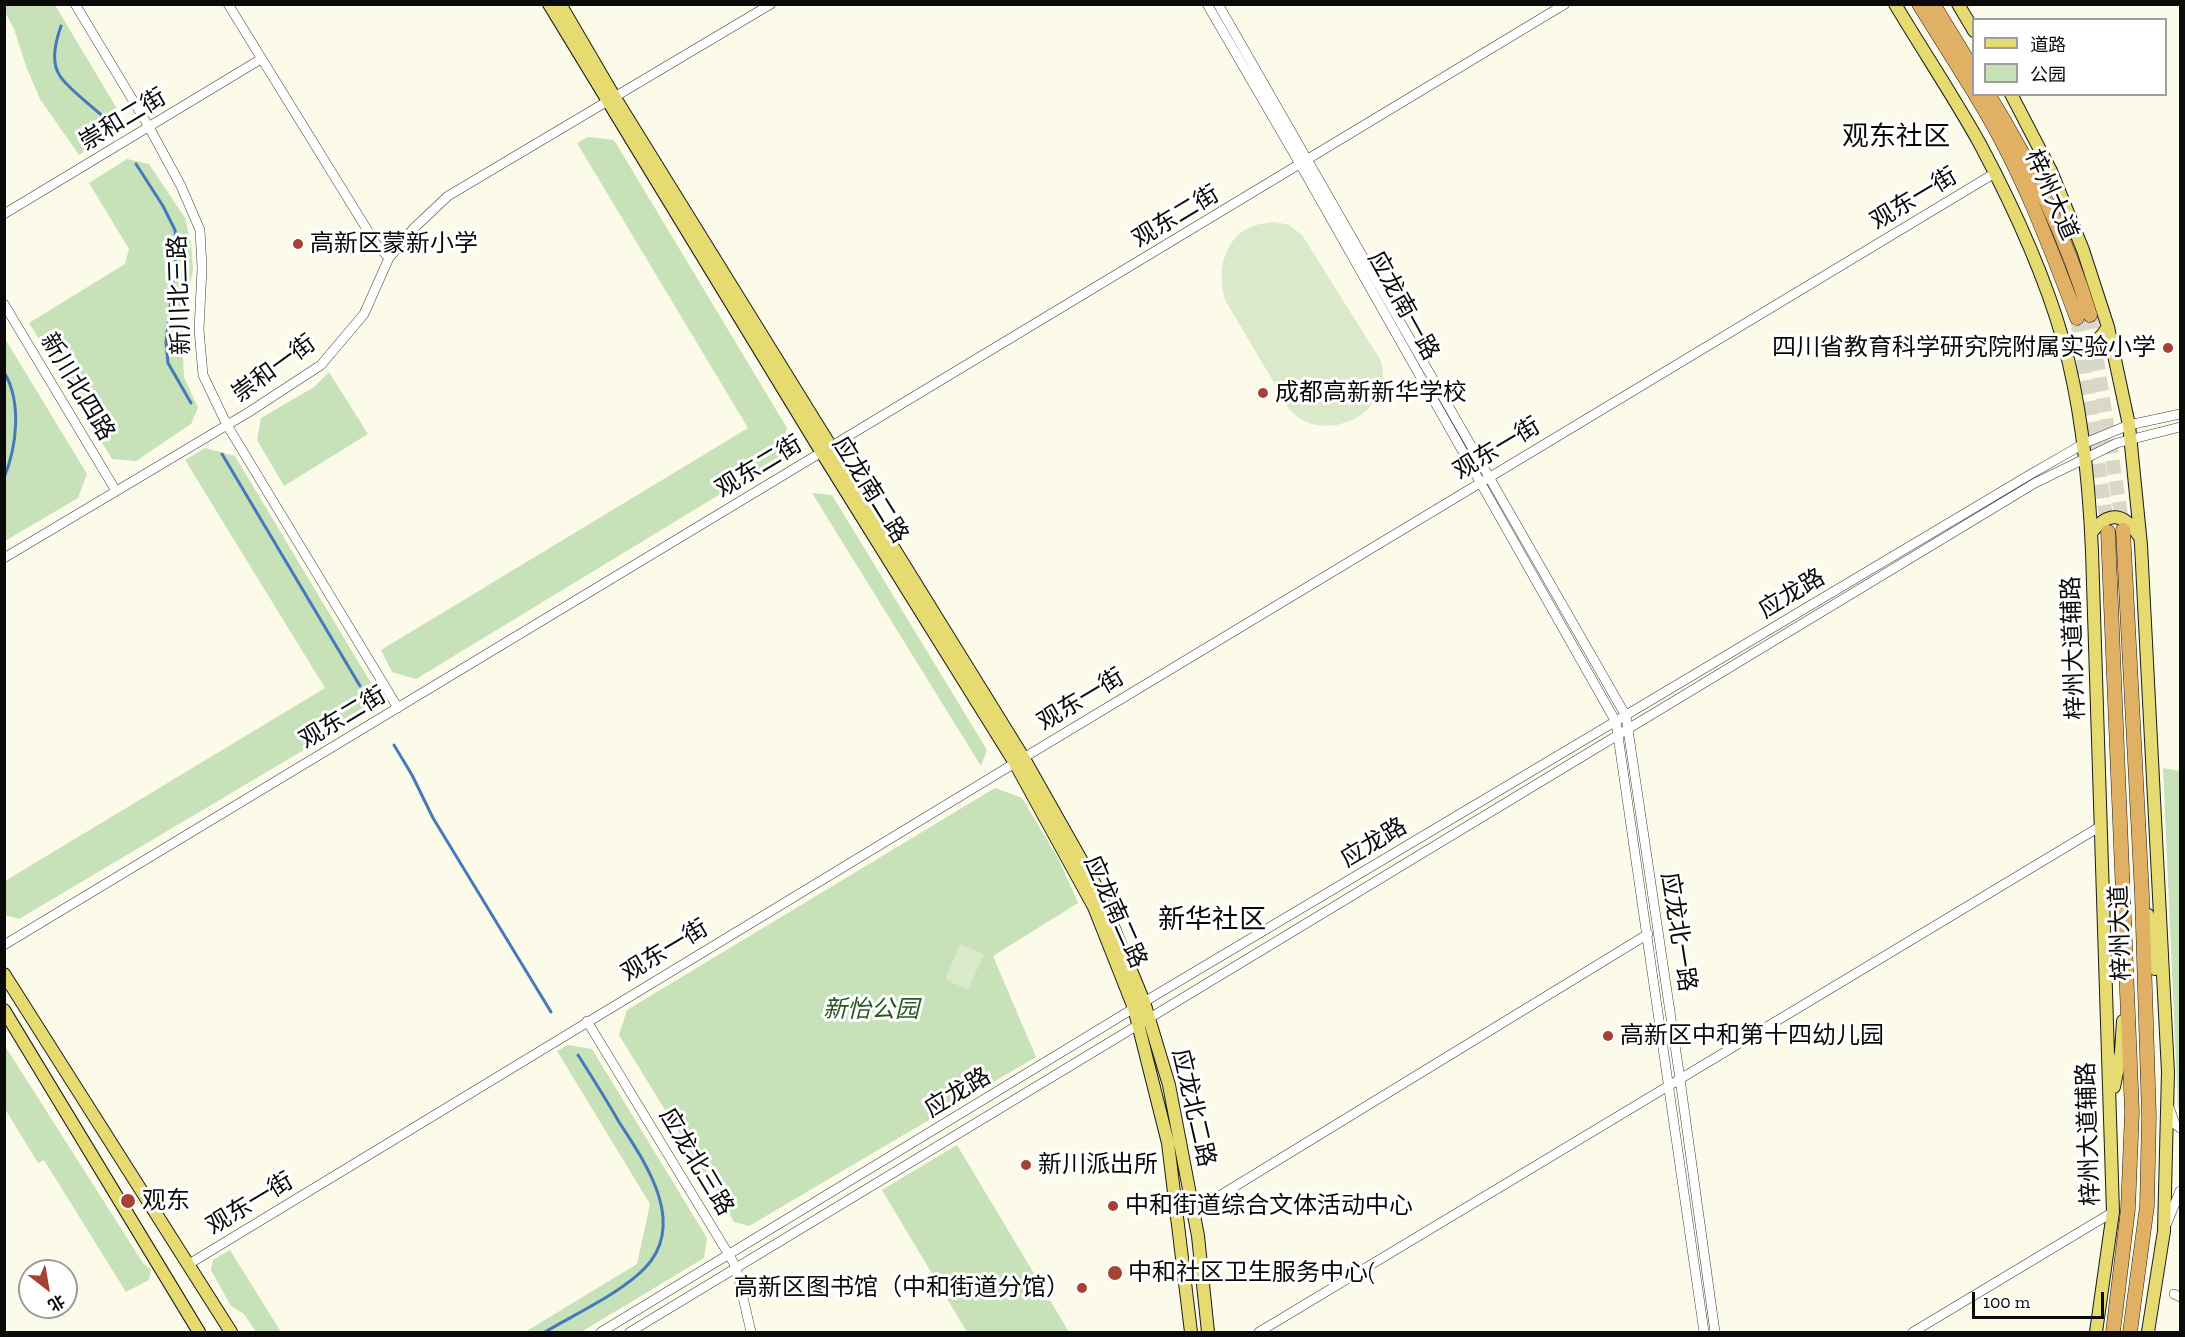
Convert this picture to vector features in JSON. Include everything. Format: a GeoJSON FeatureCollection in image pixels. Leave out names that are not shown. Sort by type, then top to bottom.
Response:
{"type":"FeatureCollection","features":[{"type":"Feature","properties":{"kind":"highway","name":"梓州大道"},"geometry":{"type":"LineString","coordinates":[[1919,4],[1972,90]]}},
{"type":"Feature","properties":{"kind":"highway"},"geometry":{"type":"LineString","coordinates":[[1933,4],[1972,67]]}},
{"type":"Feature","properties":{"kind":"highway","name":"梓州大道"},"geometry":{"type":"LineString","coordinates":[[1976,96],[1997,129],[2084,316],[2076,268],[2062,235],[2007,125],[1989,96]]}},
{"type":"Feature","properties":{"kind":"highway","name":"梓州大道"},"geometry":{"type":"LineString","coordinates":[[2123,530],[2139,844],[2149,1116],[2147,1206],[2130,1332]]}},
{"type":"Feature","properties":{"kind":"highway","name":"梓州大道"},"geometry":{"type":"LineString","coordinates":[[2108,532],[2132,1112],[2127,1209],[2113,1332]]}},
{"type":"Feature","properties":{"kind":"main road","name":"应龙南二路"},"geometry":{"type":"LineString","coordinates":[[549,4],[1097,888],[1139,1005]]}},
{"type":"Feature","properties":{"kind":"main road","name":"应龙南二路"},"geometry":{"type":"LineString","coordinates":[[560,4],[611,101]]}},
{"type":"Feature","properties":{"kind":"main road","name":"梓州大道辅路"},"geometry":{"type":"LineString","coordinates":[[1895,4],[1979,142],[2016,217],[2064,341],[2085,443],[2091,533],[2113,1212],[2096,1330]]}},
{"type":"Feature","properties":{"kind":"main road"},"geometry":{"type":"LineString","coordinates":[[1958,4],[1972,28]]}},
{"type":"Feature","properties":{"kind":"main road"},"geometry":{"type":"LineString","coordinates":[[2012,96],[2024,116],[2066,206],[2083,250],[2108,327],[2129,425],[2140,537],[2168,1102],[2164,1231],[2148,1332]]}},
{"type":"Feature","properties":{"kind":"main road"},"geometry":{"type":"LineString","coordinates":[[2064,341],[2076,349],[2086,348],[2097,342],[2108,327]]}},
{"type":"Feature","properties":{"kind":"main road"},"geometry":{"type":"LineString","coordinates":[[2091,533],[2103,520],[2117,517],[2127,520],[2140,537]]}},
{"type":"Feature","properties":{"kind":"main road"},"geometry":{"type":"LineString","coordinates":[[2139,844],[2167,1060]]}},
{"type":"Feature","properties":{"kind":"main road"},"geometry":{"type":"LineString","coordinates":[[4,974],[231,1332]]}},
{"type":"Feature","properties":{"kind":"main road"},"geometry":{"type":"LineString","coordinates":[[2110,1111],[2121,1052],[2126,987]]}},
{"type":"Feature","properties":{"kind":"main road","name":"应龙北二路"},"geometry":{"type":"LineString","coordinates":[[1139,1005],[1169,1085],[1193,1212],[1208,1332]]}},
{"type":"Feature","properties":{"kind":"main road"},"geometry":{"type":"LineString","coordinates":[[4,1010],[200,1332]]}},
{"type":"Feature","properties":{"kind":"main road","name":"应龙北二路"},"geometry":{"type":"LineString","coordinates":[[1144,1021],[1168,1143],[1191,1332]]}},
{"type":"Feature","properties":{"kind":"street","name":"新川北三路"},"geometry":{"type":"LineString","coordinates":[[75,4],[181,186],[200,230],[202,268],[199,330],[203,375],[227,425],[398,708]]}},
{"type":"Feature","properties":{"kind":"street"},"geometry":{"type":"LineString","coordinates":[[228,4],[376,244],[389,258]]}},
{"type":"Feature","properties":{"kind":"street","name":"崇和一街"},"geometry":{"type":"LineString","coordinates":[[4,558],[321,366],[364,314],[389,258],[413,229],[448,196],[771,4]]}},
{"type":"Feature","properties":{"kind":"street","name":"应龙南一路"},"geometry":{"type":"LineString","coordinates":[[1207,4],[1304,162]]}},
{"type":"Feature","properties":{"kind":"street","name":"应龙南一路"},"geometry":{"type":"LineString","coordinates":[[1218,4],[1304,162],[1484,479],[1616,722]]}},
{"type":"Feature","properties":{"kind":"street","name":"观东二街"},"geometry":{"type":"LineString","coordinates":[[4,945],[1565,4]]}},
{"type":"Feature","properties":{"kind":"street","name":"崇和二街"},"geometry":{"type":"LineString","coordinates":[[4,214],[261,59]]}},
{"type":"Feature","properties":{"kind":"street","name":"观东一街"},"geometry":{"type":"LineString","coordinates":[[189,1264],[1484,479],[1995,173]]}},
{"type":"Feature","properties":{"kind":"street","name":"新川北四路"},"geometry":{"type":"LineString","coordinates":[[4,304],[116,491]]}},
{"type":"Feature","properties":{"kind":"street","name":"应龙路"},"geometry":{"type":"LineString","coordinates":[[601,1332],[1139,1005],[2085,443],[2129,425],[2181,414]]}},
{"type":"Feature","properties":{"kind":"street","name":"应龙路"},"geometry":{"type":"LineString","coordinates":[[630,1332],[2035,483],[2130,439],[2181,427]]}},
{"type":"Feature","properties":{"kind":"street","name":"应龙南一路"},"geometry":{"type":"LineString","coordinates":[[1484,479],[1626,716]]}},
{"type":"Feature","properties":{"kind":"street","name":"应龙北一路"},"geometry":{"type":"LineString","coordinates":[[1626,716],[1715,1332]]}},
{"type":"Feature","properties":{"kind":"street","name":"应龙北一路"},"geometry":{"type":"LineString","coordinates":[[1616,722],[1704,1332]]}},
{"type":"Feature","properties":{"kind":"street"},"geometry":{"type":"LineString","coordinates":[[1259,1332],[2101,826]]}},
{"type":"Feature","properties":{"kind":"street"},"geometry":{"type":"LineString","coordinates":[[1193,1212],[1648,934]]}},
{"type":"Feature","properties":{"kind":"street","name":"应龙北三路"},"geometry":{"type":"LineString","coordinates":[[587,1021],[736,1267],[751,1332]]}},
{"type":"Feature","properties":{"kind":"street"},"geometry":{"type":"LineString","coordinates":[[2168,1102],[2175,1124],[2181,1128]]}},
{"type":"Feature","properties":{"kind":"street"},"geometry":{"type":"LineString","coordinates":[[2164,1231],[2181,1191]]}},
{"type":"Feature","properties":{"kind":"street"},"geometry":{"type":"LineString","coordinates":[[1913,1332],[2113,1212]]}},
{"type":"Feature","properties":{"kind":"green space"},"geometry":{"type":"Polygon","coordinates":[[[4,5],[55,5],[119,112],[115,133],[79,155],[40,99],[4,5]]]}},
{"type":"Feature","properties":{"kind":"green space"},"geometry":{"type":"Polygon","coordinates":[[[588,137],[614,140],[787,428],[778,459],[416,679],[392,672],[381,650],[748,428],[577,143],[588,137]]]}},
{"type":"Feature","properties":{"kind":"green space"},"geometry":{"type":"Polygon","coordinates":[[[127,159],[149,164],[185,218],[191,243],[193,271],[185,305],[182,340],[184,377],[198,408],[191,424],[136,461],[112,459],[29,323],[125,264],[129,249],[89,183],[127,159]]]}},
{"type":"Feature","properties":{"kind":"green space"},"geometry":{"type":"Polygon","coordinates":[[[1275,222],[1289,225],[1302,235],[1381,361],[1383,381],[1379,393],[1367,410],[1350,421],[1330,426],[1320,425],[1300,419],[1292,412],[1226,302],[1222,268],[1229,246],[1245,230],[1258,224],[1275,222]]]}},
{"type":"Feature","properties":{"kind":"green space"},"geometry":{"type":"Polygon","coordinates":[[[4,337],[87,474],[78,498],[5,541],[4,337]]]}},
{"type":"Feature","properties":{"kind":"green space"},"geometry":{"type":"Polygon","coordinates":[[[329,372],[368,434],[284,486],[257,440],[261,418],[314,387],[329,372]]]}},
{"type":"Feature","properties":{"kind":"green space"},"geometry":{"type":"Polygon","coordinates":[[[205,448],[235,456],[371,683],[361,716],[19,919],[5,915],[5,881],[325,688],[185,460],[205,448]]]}},
{"type":"Feature","properties":{"kind":"green space"},"geometry":{"type":"Polygon","coordinates":[[[812,493],[832,495],[987,750],[981,766],[812,493]]]}},
{"type":"Feature","properties":{"kind":"green space"},"geometry":{"type":"Polygon","coordinates":[[[2163,768],[2180,771],[2180,1112],[2178,1107],[2163,768]]]}},
{"type":"Feature","properties":{"kind":"green space","name":"新怡公园"},"geometry":{"type":"Polygon","coordinates":[[[995,788],[1022,798],[1059,860],[1078,903],[993,956],[1036,1057],[749,1226],[734,1222],[619,1035],[627,1010],[995,788]]]}},
{"type":"Feature","properties":{"kind":"green space"},"geometry":{"type":"Polygon","coordinates":[[[960,944],[984,954],[968,990],[945,979],[960,944]]]}},
{"type":"Feature","properties":{"kind":"green space"},"geometry":{"type":"Polygon","coordinates":[[[568,1045],[592,1049],[707,1238],[704,1258],[581,1332],[525,1332],[637,1264],[650,1204],[557,1051],[568,1045]]]}},
{"type":"Feature","properties":{"kind":"green space"},"geometry":{"type":"Polygon","coordinates":[[[5,1046],[143,1263],[151,1270],[149,1280],[126,1292],[44,1160],[38,1163],[5,1109],[5,1046]]]}},
{"type":"Feature","properties":{"kind":"green space"},"geometry":{"type":"Polygon","coordinates":[[[957,1145],[1069,1332],[967,1332],[882,1190],[957,1145]]]}},
{"type":"Feature","properties":{"kind":"green space"},"geometry":{"type":"Polygon","coordinates":[[[230,1250],[281,1332],[256,1332],[244,1314],[231,1306],[211,1270],[213,1260],[230,1250]]]}},
{"type":"Feature","properties":{"kind":"waterway"},"geometry":{"type":"LineString","coordinates":[[61,26],[55,51],[57,70],[69,87],[108,121]]}},
{"type":"Feature","properties":{"kind":"waterway"},"geometry":{"type":"LineString","coordinates":[[136,164],[163,206],[175,230],[177,250],[166,342],[168,363],[191,403]]}},
{"type":"Feature","properties":{"kind":"waterway"},"geometry":{"type":"LineString","coordinates":[[4,372],[10,384],[16,424],[12,452],[4,478]]}},
{"type":"Feature","properties":{"kind":"waterway"},"geometry":{"type":"LineString","coordinates":[[222,454],[360,686]]}},
{"type":"Feature","properties":{"kind":"waterway"},"geometry":{"type":"LineString","coordinates":[[394,745],[433,818],[551,1012]]}},
{"type":"Feature","properties":{"kind":"waterway"},"geometry":{"type":"LineString","coordinates":[[545,1332],[611,1294],[635,1277],[645,1268],[657,1250],[663,1232],[663,1213],[650,1174],[578,1055]]}},
{"type":"Feature","properties":{"kind":"tunnel"},"geometry":{"type":"LineString","coordinates":[[2090,315],[2123,528]]}},
{"type":"Feature","properties":{"kind":"tunnel"},"geometry":{"type":"LineString","coordinates":[[2077,318],[2108,530]]}},
{"type":"Feature","properties":{"kind":"place","name":"高新区蒙新小学"},"geometry":{"type":"Point","coordinates":[298,244]}},
{"type":"Feature","properties":{"kind":"place","name":"四川省教育科学研究院附属实验小学"},"geometry":{"type":"Point","coordinates":[2168,348]}},
{"type":"Feature","properties":{"kind":"place","name":"成都高新新华学校"},"geometry":{"type":"Point","coordinates":[1263,393]}},
{"type":"Feature","properties":{"kind":"place","name":"高新区中和第十四幼儿园"},"geometry":{"type":"Point","coordinates":[1608,1036]}},
{"type":"Feature","properties":{"kind":"place","name":"新川派出所"},"geometry":{"type":"Point","coordinates":[1026,1165]}},
{"type":"Feature","properties":{"kind":"place","name":"观东"},"geometry":{"type":"Point","coordinates":[128,1201]}},
{"type":"Feature","properties":{"kind":"place","name":"中和街道综合文体活动中心"},"geometry":{"type":"Point","coordinates":[1113,1206]}},
{"type":"Feature","properties":{"kind":"place","name":"中和社区卫生服务中心("},"geometry":{"type":"Point","coordinates":[1115,1273]}},
{"type":"Feature","properties":{"kind":"place","name":"高新区图书馆（中和街道分馆）"},"geometry":{"type":"Point","coordinates":[1082,1288]}},
{"type":"Feature","properties":{"kind":"district","name":"观东社区"},"geometry":{"type":"Point","coordinates":[1896,137]}},
{"type":"Feature","properties":{"kind":"district","name":"新华社区"},"geometry":{"type":"Point","coordinates":[1212,920]}}]}
